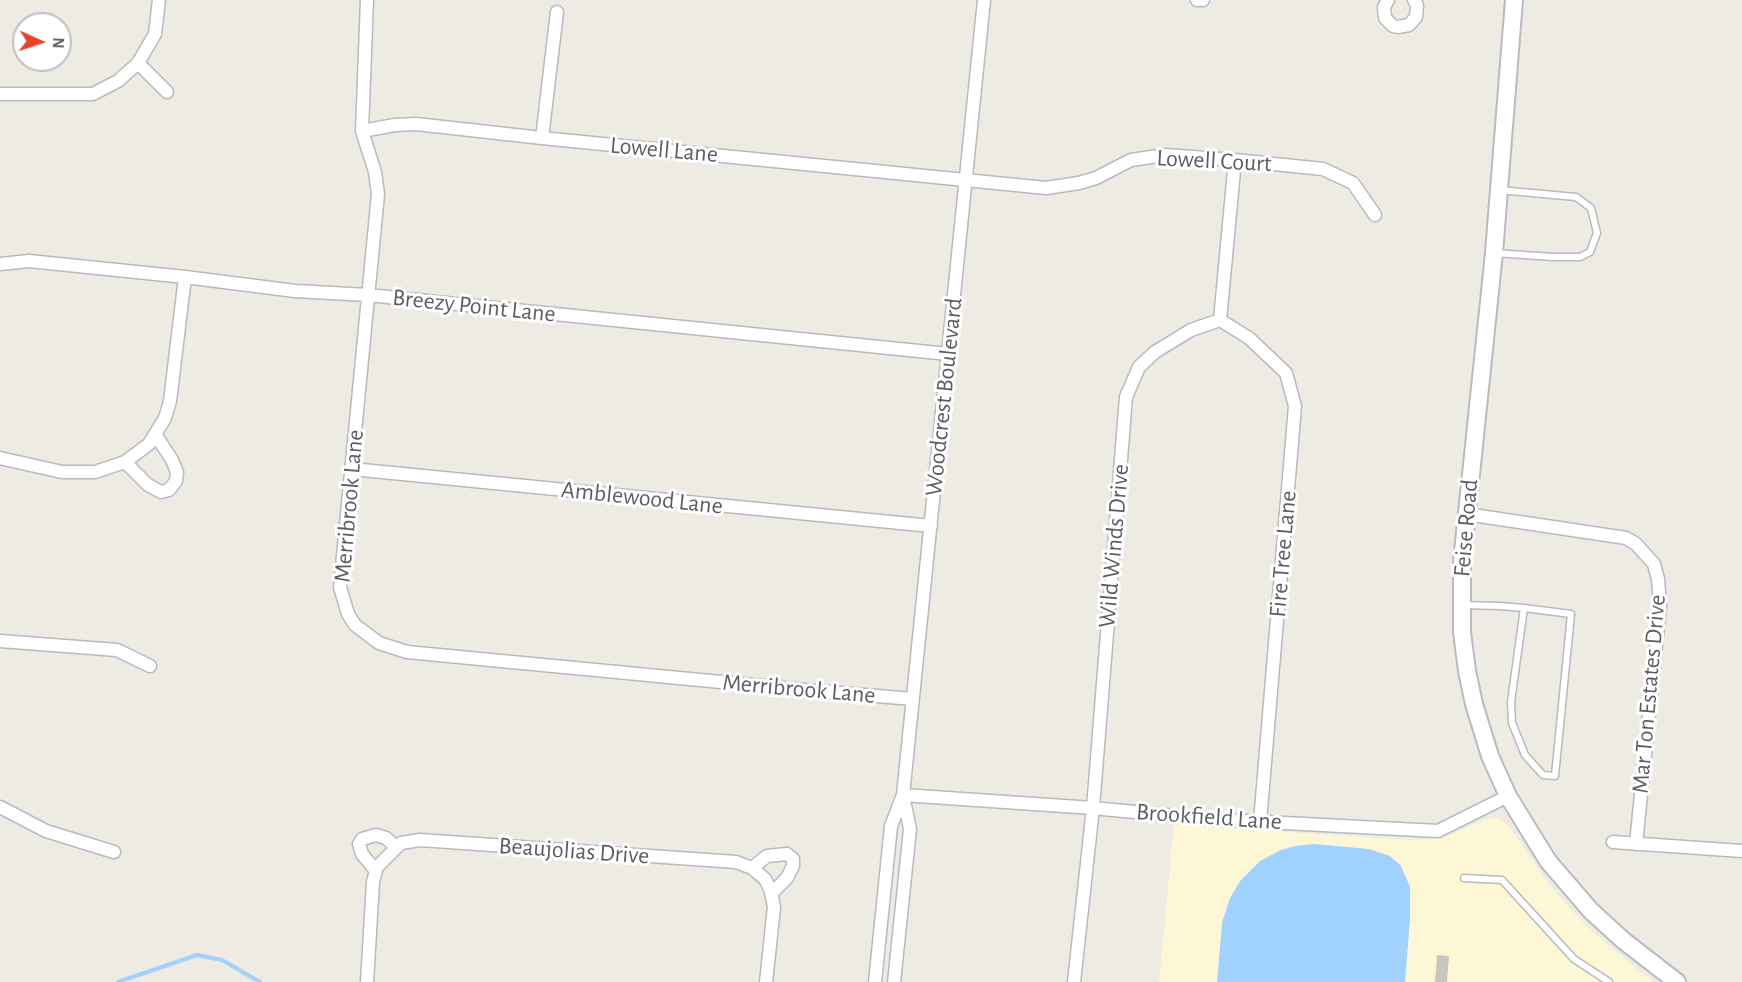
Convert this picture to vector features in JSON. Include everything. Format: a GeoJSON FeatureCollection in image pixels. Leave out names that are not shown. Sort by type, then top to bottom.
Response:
{"type":"FeatureCollection","features":[{"type":"Feature","properties":{"kind":"main road","name":"Feise Road"},"geometry":{"type":"LineString","coordinates":[[1514,0],[1494,253],[1462,561],[1462,632],[1474,704],[1490,756],[1508,796],[1548,861],[1567,884],[1624,941],[1677,982]]}},
{"type":"Feature","properties":{"kind":"street"},"geometry":{"type":"LineString","coordinates":[[0,94],[93,94],[118,81],[138,63],[155,34],[159,0]]}},
{"type":"Feature","properties":{"kind":"street","name":"Merribrook Lane"},"geometry":{"type":"LineString","coordinates":[[367,0],[362,131],[375,172],[378,194],[340,587],[348,614],[356,625],[379,642],[407,652],[913,699]]}},
{"type":"Feature","properties":{"kind":"street","name":"Woodcrest Boulevard"},"geometry":{"type":"LineString","coordinates":[[875,982],[891,826],[903,795],[984,0]]}},
{"type":"Feature","properties":{"kind":"street"},"geometry":{"type":"LineString","coordinates":[[1197,0],[1203,0]]}},
{"type":"Feature","properties":{"kind":"street"},"geometry":{"type":"LineString","coordinates":[[1388,0],[1384,7],[1385,18],[1393,26],[1398,27],[1409,25],[1416,17],[1417,5],[1414,0]]}},
{"type":"Feature","properties":{"kind":"street"},"geometry":{"type":"LineString","coordinates":[[542,138],[557,12]]}},
{"type":"Feature","properties":{"kind":"street"},"geometry":{"type":"LineString","coordinates":[[138,63],[167,92]]}},
{"type":"Feature","properties":{"kind":"street","name":"Lowell Lane"},"geometry":{"type":"LineString","coordinates":[[362,131],[416,124],[966,181]]}},
{"type":"Feature","properties":{"kind":"street","name":"Lowell Court"},"geometry":{"type":"LineString","coordinates":[[966,181],[1046,188],[1079,183],[1096,178],[1131,160],[1165,154],[1323,169],[1353,183],[1375,215]]}},
{"type":"Feature","properties":{"kind":"street"},"geometry":{"type":"LineString","coordinates":[[1220,320],[1235,160]]}},
{"type":"Feature","properties":{"kind":"street","name":"Breezy Point Lane"},"geometry":{"type":"LineString","coordinates":[[0,264],[30,261],[295,291],[368,295],[948,354]]}},
{"type":"Feature","properties":{"kind":"street"},"geometry":{"type":"LineString","coordinates":[[0,458],[62,472],[95,472],[125,462],[149,444],[165,418],[170,401],[184,277]]}},
{"type":"Feature","properties":{"kind":"street","name":"Wild Winds Drive"},"geometry":{"type":"LineString","coordinates":[[1074,982],[1093,808],[1126,397],[1139,367],[1155,352],[1191,330],[1220,320]]}},
{"type":"Feature","properties":{"kind":"street","name":"Fire Tree Lane"},"geometry":{"type":"LineString","coordinates":[[1220,320],[1249,338],[1286,374],[1295,406],[1260,822]]}},
{"type":"Feature","properties":{"kind":"street"},"geometry":{"type":"LineString","coordinates":[[125,462],[148,485],[161,492],[169,490],[176,481],[177,472],[155,434]]}},
{"type":"Feature","properties":{"kind":"street","name":"Amblewood Lane"},"geometry":{"type":"LineString","coordinates":[[352,469],[931,526]]}},
{"type":"Feature","properties":{"kind":"street","name":"Mar Ton Estates Drive"},"geometry":{"type":"LineString","coordinates":[[1466,514],[1620,537],[1636,544],[1654,564],[1658,579],[1660,606],[1636,844]]}},
{"type":"Feature","properties":{"kind":"street"},"geometry":{"type":"LineString","coordinates":[[0,641],[117,650],[150,666]]}},
{"type":"Feature","properties":{"kind":"street","name":"Woodcrest Boulevard"},"geometry":{"type":"LineString","coordinates":[[894,982],[910,829],[903,795]]}},
{"type":"Feature","properties":{"kind":"street","name":"Brookfield Lane"},"geometry":{"type":"LineString","coordinates":[[903,795],[1093,808],[1207,819],[1438,831],[1508,796]]}},
{"type":"Feature","properties":{"kind":"street"},"geometry":{"type":"LineString","coordinates":[[0,807],[46,831],[114,852]]}},
{"type":"Feature","properties":{"kind":"street"},"geometry":{"type":"LineString","coordinates":[[367,982],[373,882],[376,871],[377,867],[396,847],[387,838],[376,835],[362,839],[359,844],[362,854],[376,871]]}},
{"type":"Feature","properties":{"kind":"street","name":"Beaujolias Drive"},"geometry":{"type":"LineString","coordinates":[[396,847],[401,843],[420,840],[736,862],[752,868]]}},
{"type":"Feature","properties":{"kind":"street"},"geometry":{"type":"LineString","coordinates":[[1613,842],[1742,851]]}},
{"type":"Feature","properties":{"kind":"street"},"geometry":{"type":"LineString","coordinates":[[766,982],[774,907],[765,879],[752,868],[767,856],[787,854],[793,859],[793,866],[788,878],[771,894]]}},
{"type":"Feature","properties":{"kind":"lane"},"geometry":{"type":"LineString","coordinates":[[1494,253],[1541,257],[1580,257],[1590,252],[1597,233],[1591,208],[1576,197],[1499,190]]}},
{"type":"Feature","properties":{"kind":"lane"},"geometry":{"type":"LineString","coordinates":[[1461,605],[1524,608],[1571,614],[1555,776],[1543,776],[1525,755],[1512,723],[1511,702],[1524,608]]}},
{"type":"Feature","properties":{"kind":"lane"},"geometry":{"type":"LineString","coordinates":[[1464,878],[1502,880],[1574,959],[1609,982]]}},
{"type":"Feature","properties":{"kind":"shaded area"},"geometry":{"type":"Polygon","coordinates":[[[1489,818],[1500,820],[1509,827],[1546,880],[1570,909],[1595,934],[1653,982],[1159,982],[1174,825],[1412,840],[1442,838],[1489,818]]]}},
{"type":"Feature","properties":{"kind":"water"},"geometry":{"type":"Polygon","coordinates":[[[1314,844],[1369,849],[1390,856],[1401,866],[1410,887],[1405,982],[1217,982],[1222,923],[1230,898],[1241,880],[1260,861],[1281,850],[1314,844]]]}},
{"type":"Feature","properties":{"kind":"building"},"geometry":{"type":"Polygon","coordinates":[[[1437,955],[1449,956],[1447,982],[1435,982],[1437,955]]]}},
{"type":"Feature","properties":{"kind":"waterway"},"geometry":{"type":"LineString","coordinates":[[118,982],[197,955],[222,960],[260,982]]}}]}
